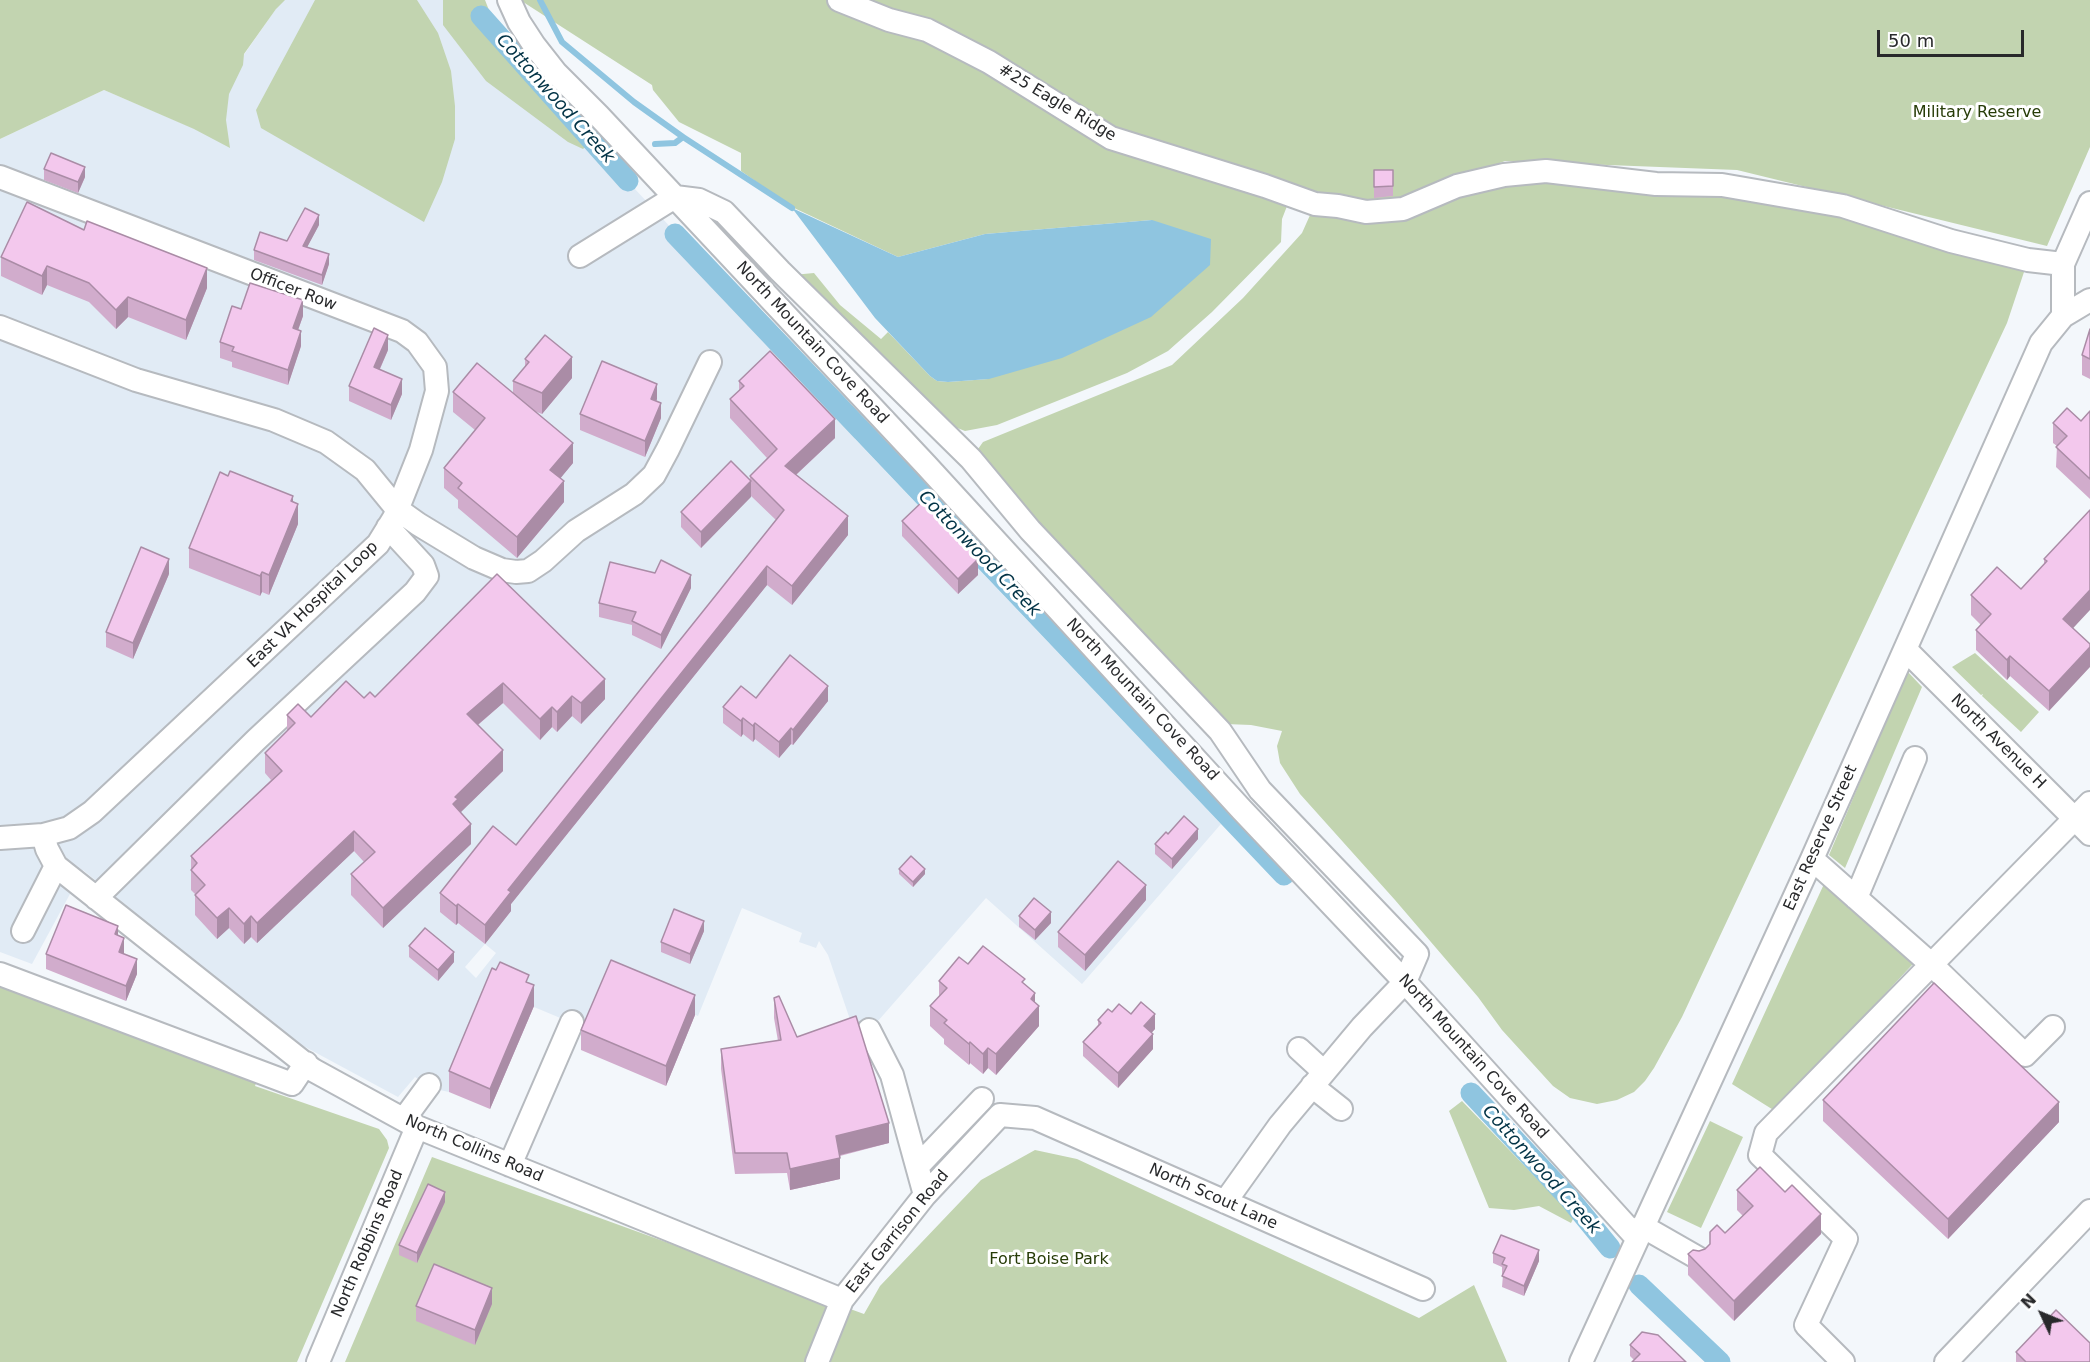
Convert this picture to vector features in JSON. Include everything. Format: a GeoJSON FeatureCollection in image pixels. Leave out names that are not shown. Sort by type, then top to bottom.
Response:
{"type":"FeatureCollection","features":[{"type":"Feature","properties":{"kind":"street","name":"North Mountain Cove Road"},"geometry":{"type":"LineString","coordinates":[[508,0],[534,45],[556,73],[926,465],[1242,810],[1639,1232],[1698,1258]]}},
{"type":"Feature","properties":{"kind":"street","name":"#25 Eagle Ridge"},"geometry":{"type":"LineString","coordinates":[[839,0],[889,20],[938,35],[989,62],[1111,138],[1315,204],[1366,212],[1403,209],[1457,186],[1504,175],[1545,171],[1656,184],[1722,185],[1843,206],[1951,241],[2028,260],[2063,264]]}},
{"type":"Feature","properties":{"kind":"street","name":"Officer Row"},"geometry":{"type":"LineString","coordinates":[[0,177],[402,332],[417,342],[435,367],[437,391],[421,450],[393,518]]}},
{"type":"Feature","properties":{"kind":"street"},"geometry":{"type":"LineString","coordinates":[[580,256],[675,197],[699,200],[724,212],[788,279],[960,448],[1030,530],[1220,731],[1260,790],[1418,954],[1405,982],[1362,1027],[1280,1125],[1225,1202]]}},
{"type":"Feature","properties":{"kind":"street"},"geometry":{"type":"LineString","coordinates":[[2063,316],[2063,264],[2090,203]]}},
{"type":"Feature","properties":{"kind":"street"},"geometry":{"type":"LineString","coordinates":[[2063,316],[2090,300]]}},
{"type":"Feature","properties":{"kind":"street","name":"East Reserve Street"},"geometry":{"type":"LineString","coordinates":[[1581,1362],[1812,860],[2027,373],[2041,344],[2063,316]]}},
{"type":"Feature","properties":{"kind":"street"},"geometry":{"type":"LineString","coordinates":[[0,327],[136,380],[274,420],[326,442],[365,470],[423,565],[427,576],[415,592],[256,740],[96,898]]}},
{"type":"Feature","properties":{"kind":"street"},"geometry":{"type":"LineString","coordinates":[[393,518],[502,570],[528,571],[543,561],[576,531],[634,494],[654,475],[710,362]]}},
{"type":"Feature","properties":{"kind":"street","name":"East VA Hospital Loop"},"geometry":{"type":"LineString","coordinates":[[0,838],[43,835],[69,828],[92,812],[378,544],[393,518]]}},
{"type":"Feature","properties":{"kind":"street","name":"North Avenue H"},"geometry":{"type":"LineString","coordinates":[[1906,650],[2085,818]]}},
{"type":"Feature","properties":{"kind":"street"},"geometry":{"type":"LineString","coordinates":[[1856,898],[1915,758]]}},
{"type":"Feature","properties":{"kind":"street"},"geometry":{"type":"LineString","coordinates":[[1242,810],[1260,790]]}},
{"type":"Feature","properties":{"kind":"street"},"geometry":{"type":"LineString","coordinates":[[1843,1362],[1806,1324],[1846,1239],[1760,1155],[1766,1133],[1932,965],[2085,818]]}},
{"type":"Feature","properties":{"kind":"street","name":"North Collins Road"},"geometry":{"type":"LineString","coordinates":[[43,835],[56,866],[314,1070],[411,1123],[842,1300]]}},
{"type":"Feature","properties":{"kind":"street"},"geometry":{"type":"LineString","coordinates":[[1812,860],[1932,965],[2025,1055],[2053,1027]]}},
{"type":"Feature","properties":{"kind":"street"},"geometry":{"type":"LineString","coordinates":[[23,931],[56,866]]}},
{"type":"Feature","properties":{"kind":"street"},"geometry":{"type":"LineString","coordinates":[[0,974],[292,1083],[306,1063]]}},
{"type":"Feature","properties":{"kind":"street"},"geometry":{"type":"LineString","coordinates":[[510,1165],[572,1022]]}},
{"type":"Feature","properties":{"kind":"street"},"geometry":{"type":"LineString","coordinates":[[869,1030],[892,1075],[924,1195]]}},
{"type":"Feature","properties":{"kind":"street"},"geometry":{"type":"LineString","coordinates":[[1299,1049],[1341,1109]]}},
{"type":"Feature","properties":{"kind":"street","name":"North Robbins Road"},"geometry":{"type":"LineString","coordinates":[[318,1362],[411,1123],[429,1085]]}},
{"type":"Feature","properties":{"kind":"street"},"geometry":{"type":"LineString","coordinates":[[918,1166],[982,1099]]}},
{"type":"Feature","properties":{"kind":"street","name":"North Scout Lane"},"geometry":{"type":"LineString","coordinates":[[1000,1115],[1035,1118],[1423,1289]]}},
{"type":"Feature","properties":{"kind":"street","name":"East Garrison Road"},"geometry":{"type":"LineString","coordinates":[[817,1362],[842,1300],[924,1195],[1000,1115]]}},
{"type":"Feature","properties":{"kind":"street"},"geometry":{"type":"LineString","coordinates":[[1946,1362],[2090,1210]]}},
{"type":"Feature","properties":{"kind":"shaded area"},"geometry":{"type":"Polygon","coordinates":[[[282,0],[468,0],[475,17],[860,431],[855,439],[1221,824],[1082,984],[986,898],[863,1038],[856,1037],[828,955],[819,941],[816,948],[799,942],[802,933],[742,908],[698,1016],[611,977],[589,1030],[491,989],[449,1092],[435,1089],[415,1077],[398,1097],[283,1035],[83,870],[32,964],[0,952],[0,139],[104,90],[193,128],[282,0]],[[485,944],[465,967],[476,978],[496,953],[485,944]]]}},
{"type":"Feature","properties":{"kind":"green space"},"geometry":{"type":"Polygon","coordinates":[[[0,0],[285,0],[244,54],[243,65],[229,94],[226,120],[230,148],[194,129],[104,90],[0,139],[0,0]]]}},
{"type":"Feature","properties":{"kind":"green space"},"geometry":{"type":"Polygon","coordinates":[[[315,0],[417,0],[438,33],[451,71],[455,106],[455,139],[442,182],[424,222],[261,128],[256,110],[315,0]]]}},
{"type":"Feature","properties":{"kind":"green space"},"geometry":{"type":"Polygon","coordinates":[[[443,0],[485,0],[494,23],[516,59],[592,141],[583,149],[568,142],[486,81],[443,25],[443,0]]]}},
{"type":"Feature","properties":{"kind":"green space","name":"Military Reserve"},"geometry":{"type":"Polygon","coordinates":[[[520,0],[2090,0],[2090,147],[2047,246],[1737,170],[1505,161],[1390,203],[1294,188],[1282,219],[1281,242],[1212,312],[1168,351],[1127,373],[997,425],[965,431],[937,420],[793,275],[814,273],[840,305],[881,339],[888,332],[937,381],[988,379],[1152,220],[985,234],[898,257],[792,207],[741,171],[741,153],[679,122],[653,90],[652,85],[520,0]]]}},
{"type":"Feature","properties":{"kind":"green space"},"geometry":{"type":"Polygon","coordinates":[[[1504,175],[1722,185],[2028,260],[2007,323],[1682,1017],[1645,1081],[1634,1092],[1617,1100],[1597,1104],[1570,1098],[1553,1086],[1502,1030],[1478,997],[1395,900],[1300,794],[1280,763],[1277,746],[1282,731],[1251,725],[1226,724],[971,459],[983,442],[1172,365],[1243,298],[1302,233],[1315,204],[1366,212],[1504,175]]]}},
{"type":"Feature","properties":{"kind":"green space"},"geometry":{"type":"Polygon","coordinates":[[[1975,653],[2039,712],[2021,732],[1952,667],[1975,653]]]}},
{"type":"Feature","properties":{"kind":"green space"},"geometry":{"type":"Polygon","coordinates":[[[1907,671],[1922,687],[1845,868],[1829,855],[1907,671]]]}},
{"type":"Feature","properties":{"kind":"green space"},"geometry":{"type":"Polygon","coordinates":[[[1824,884],[1913,964],[1775,1111],[1732,1084],[1824,884]]]}},
{"type":"Feature","properties":{"kind":"green space"},"geometry":{"type":"Polygon","coordinates":[[[0,962],[263,1064],[255,1086],[379,1129],[387,1140],[389,1148],[297,1362],[0,1362],[0,962]]]}},
{"type":"Feature","properties":{"kind":"green space"},"geometry":{"type":"Polygon","coordinates":[[[1462,1101],[1574,1217],[1571,1223],[1539,1206],[1514,1210],[1489,1208],[1449,1111],[1462,1101]]]}},
{"type":"Feature","properties":{"kind":"green space"},"geometry":{"type":"Polygon","coordinates":[[[1710,1121],[1743,1137],[1701,1228],[1667,1212],[1710,1121]]]}},
{"type":"Feature","properties":{"kind":"green space","name":"Fort Boise Park"},"geometry":{"type":"Polygon","coordinates":[[[1035,1150],[1077,1159],[1419,1318],[1474,1285],[1507,1362],[345,1362],[432,1157],[864,1314],[880,1286],[981,1180],[1035,1150]]]}},
{"type":"Feature","properties":{"kind":"water"},"geometry":{"type":"Polygon","coordinates":[[[792,208],[898,257],[985,234],[1152,220],[1211,239],[1210,265],[1151,317],[1062,358],[989,379],[937,381],[875,318],[792,208]]]}},
{"type":"Feature","properties":{"kind":"building"},"geometry":{"type":"Polygon","coordinates":[[[51,153],[85,167],[78,182],[44,169],[51,153]]]}},
{"type":"Feature","properties":{"kind":"building"},"geometry":{"type":"Polygon","coordinates":[[[1374,170],[1393,170],[1393,186],[1374,187],[1374,170]]]}},
{"type":"Feature","properties":{"kind":"building"},"geometry":{"type":"Polygon","coordinates":[[[27,202],[84,230],[87,221],[207,268],[186,320],[128,297],[116,310],[89,283],[47,266],[42,276],[1,257],[27,202]]]}},
{"type":"Feature","properties":{"kind":"building"},"geometry":{"type":"Polygon","coordinates":[[[305,208],[319,215],[303,246],[329,254],[322,275],[254,250],[260,232],[287,241],[305,208]]]}},
{"type":"Feature","properties":{"kind":"building"},"geometry":{"type":"Polygon","coordinates":[[[250,283],[303,300],[293,328],[301,331],[288,370],[232,351],[234,347],[220,342],[232,306],[241,309],[250,283]]]}},
{"type":"Feature","properties":{"kind":"building"},"geometry":{"type":"Polygon","coordinates":[[[374,328],[388,335],[374,367],[402,379],[391,405],[349,386],[374,328]]]}},
{"type":"Feature","properties":{"kind":"building"},"geometry":{"type":"Polygon","coordinates":[[[2090,329],[2090,359],[2082,355],[2090,329]]]}},
{"type":"Feature","properties":{"kind":"building"},"geometry":{"type":"Polygon","coordinates":[[[545,335],[572,357],[542,393],[513,381],[529,362],[525,359],[545,335]]]}},
{"type":"Feature","properties":{"kind":"building"},"geometry":{"type":"Polygon","coordinates":[[[770,351],[835,419],[785,466],[848,516],[792,586],[767,566],[508,890],[511,892],[485,925],[440,893],[493,826],[516,845],[784,510],[750,476],[777,449],[730,399],[744,386],[739,381],[770,351]]]}},
{"type":"Feature","properties":{"kind":"building"},"geometry":{"type":"Polygon","coordinates":[[[602,361],[657,384],[651,399],[661,403],[645,441],[580,414],[602,361]]]}},
{"type":"Feature","properties":{"kind":"building"},"geometry":{"type":"Polygon","coordinates":[[[477,363],[573,443],[550,470],[564,481],[517,537],[458,488],[462,483],[444,468],[485,418],[453,392],[477,363]]]}},
{"type":"Feature","properties":{"kind":"building"},"geometry":{"type":"Polygon","coordinates":[[[2067,408],[2081,421],[2090,411],[2090,479],[2056,447],[2067,436],[2053,423],[2067,408]]]}},
{"type":"Feature","properties":{"kind":"building"},"geometry":{"type":"Polygon","coordinates":[[[731,461],[751,481],[701,532],[681,512],[731,461]]]}},
{"type":"Feature","properties":{"kind":"building"},"geometry":{"type":"Polygon","coordinates":[[[230,471],[293,496],[291,501],[298,504],[269,575],[262,572],[260,576],[189,548],[220,472],[228,476],[230,471]]]}},
{"type":"Feature","properties":{"kind":"building"},"geometry":{"type":"Polygon","coordinates":[[[923,501],[978,559],[958,579],[902,521],[923,501]]]}},
{"type":"Feature","properties":{"kind":"building"},"geometry":{"type":"Polygon","coordinates":[[[2090,510],[2090,590],[2063,619],[2090,644],[2090,647],[2049,691],[2010,656],[2007,660],[1976,630],[1991,614],[1971,595],[1997,567],[2021,589],[2047,561],[2044,559],[2090,510]]]}},
{"type":"Feature","properties":{"kind":"building"},"geometry":{"type":"Polygon","coordinates":[[[141,547],[169,559],[133,643],[106,632],[141,547]]]}},
{"type":"Feature","properties":{"kind":"building"},"geometry":{"type":"Polygon","coordinates":[[[661,560],[691,575],[661,635],[632,621],[636,612],[599,603],[610,562],[655,573],[661,560]]]}},
{"type":"Feature","properties":{"kind":"building"},"geometry":{"type":"Polygon","coordinates":[[[497,574],[605,679],[581,703],[572,696],[557,712],[552,707],[540,719],[503,683],[467,714],[503,750],[455,797],[458,799],[453,804],[471,824],[383,908],[351,874],[375,852],[354,831],[257,923],[251,916],[244,924],[229,908],[217,918],[195,895],[205,885],[191,870],[197,863],[191,856],[282,771],[265,753],[295,723],[287,715],[298,704],[311,717],[346,681],[364,698],[370,692],[375,697],[497,574]]]}},
{"type":"Feature","properties":{"kind":"building"},"geometry":{"type":"Polygon","coordinates":[[[790,655],[828,686],[793,730],[791,728],[779,742],[755,723],[753,726],[743,718],[741,721],[723,707],[741,686],[756,698],[790,655]]]}},
{"type":"Feature","properties":{"kind":"building"},"geometry":{"type":"Polygon","coordinates":[[[1184,816],[1198,829],[1172,859],[1155,844],[1166,832],[1168,834],[1184,816]]]}},
{"type":"Feature","properties":{"kind":"building"},"geometry":{"type":"Polygon","coordinates":[[[911,856],[925,869],[913,882],[899,869],[911,856]]]}},
{"type":"Feature","properties":{"kind":"building"},"geometry":{"type":"Polygon","coordinates":[[[1118,861],[1146,885],[1085,955],[1058,932],[1118,861]]]}},
{"type":"Feature","properties":{"kind":"building"},"geometry":{"type":"Polygon","coordinates":[[[1034,898],[1051,912],[1035,930],[1019,916],[1034,898]]]}},
{"type":"Feature","properties":{"kind":"building"},"geometry":{"type":"Polygon","coordinates":[[[66,905],[118,926],[115,934],[124,938],[119,952],[137,959],[126,986],[46,954],[66,905]]]}},
{"type":"Feature","properties":{"kind":"building"},"geometry":{"type":"Polygon","coordinates":[[[674,909],[704,921],[690,954],[661,942],[674,909]]]}},
{"type":"Feature","properties":{"kind":"building"},"geometry":{"type":"Polygon","coordinates":[[[425,928],[454,952],[438,970],[409,946],[425,928]]]}},
{"type":"Feature","properties":{"kind":"building"},"geometry":{"type":"Polygon","coordinates":[[[983,946],[1025,979],[1022,982],[1035,993],[1031,999],[1039,1006],[996,1054],[988,1048],[983,1054],[970,1042],[969,1044],[944,1023],[947,1020],[930,1006],[947,988],[939,981],[959,957],[968,964],[983,946]]]}},
{"type":"Feature","properties":{"kind":"building"},"geometry":{"type":"Polygon","coordinates":[[[611,960],[695,995],[666,1066],[581,1030],[611,960]]]}},
{"type":"Feature","properties":{"kind":"building"},"geometry":{"type":"Polygon","coordinates":[[[500,962],[529,975],[526,982],[534,985],[490,1089],[449,1071],[492,968],[496,970],[500,962]]]}},
{"type":"Feature","properties":{"kind":"building"},"geometry":{"type":"Polygon","coordinates":[[[1934,983],[2059,1102],[1948,1219],[1823,1100],[1934,983]]]}},
{"type":"Feature","properties":{"kind":"building"},"geometry":{"type":"Polygon","coordinates":[[[779,996],[797,1037],[856,1016],[889,1123],[836,1136],[840,1158],[790,1169],[787,1153],[735,1153],[721,1049],[781,1040],[774,998],[779,996]]]}},
{"type":"Feature","properties":{"kind":"building"},"geometry":{"type":"Polygon","coordinates":[[[1141,1002],[1155,1014],[1144,1026],[1153,1034],[1118,1073],[1083,1042],[1101,1023],[1098,1020],[1108,1009],[1112,1012],[1119,1004],[1131,1014],[1141,1002]]]}},
{"type":"Feature","properties":{"kind":"building"},"geometry":{"type":"Polygon","coordinates":[[[1760,1167],[1785,1192],[1792,1185],[1821,1214],[1734,1301],[1688,1254],[1693,1250],[1705,1249],[1710,1244],[1710,1232],[1717,1225],[1725,1233],[1753,1206],[1737,1190],[1760,1167]]]}},
{"type":"Feature","properties":{"kind":"building"},"geometry":{"type":"Polygon","coordinates":[[[428,1184],[445,1192],[417,1253],[399,1245],[428,1184]]]}},
{"type":"Feature","properties":{"kind":"building"},"geometry":{"type":"Polygon","coordinates":[[[1501,1235],[1539,1250],[1524,1286],[1502,1276],[1507,1266],[1502,1264],[1505,1258],[1493,1253],[1501,1235]]]}},
{"type":"Feature","properties":{"kind":"building"},"geometry":{"type":"Polygon","coordinates":[[[434,1264],[492,1288],[475,1330],[416,1306],[434,1264]]]}},
{"type":"Feature","properties":{"kind":"building"},"geometry":{"type":"Polygon","coordinates":[[[2056,1310],[2090,1343],[2090,1362],[2026,1362],[2016,1352],[2056,1310]]]}},
{"type":"Feature","properties":{"kind":"building"},"geometry":{"type":"Polygon","coordinates":[[[1642,1332],[1658,1335],[1686,1362],[1632,1362],[1640,1354],[1630,1345],[1642,1332]]]}},
{"type":"Feature","properties":{"kind":"waterway"},"geometry":{"type":"LineString","coordinates":[[540,0],[562,42],[634,102],[683,137]]}},
{"type":"Feature","properties":{"kind":"waterway","name":"Cottonwood Creek"},"geometry":{"type":"LineString","coordinates":[[481,16],[628,181]]}},
{"type":"Feature","properties":{"kind":"waterway"},"geometry":{"type":"LineString","coordinates":[[655,144],[675,143],[683,137],[792,208]]}},
{"type":"Feature","properties":{"kind":"waterway","name":"Cottonwood Creek"},"geometry":{"type":"LineString","coordinates":[[675,234],[1284,875]]}},
{"type":"Feature","properties":{"kind":"waterway","name":"Cottonwood Creek"},"geometry":{"type":"LineString","coordinates":[[1471,1093],[1570,1199],[1610,1248]]}},
{"type":"Feature","properties":{"kind":"waterway"},"geometry":{"type":"LineString","coordinates":[[1639,1285],[1720,1362]]}}]}
